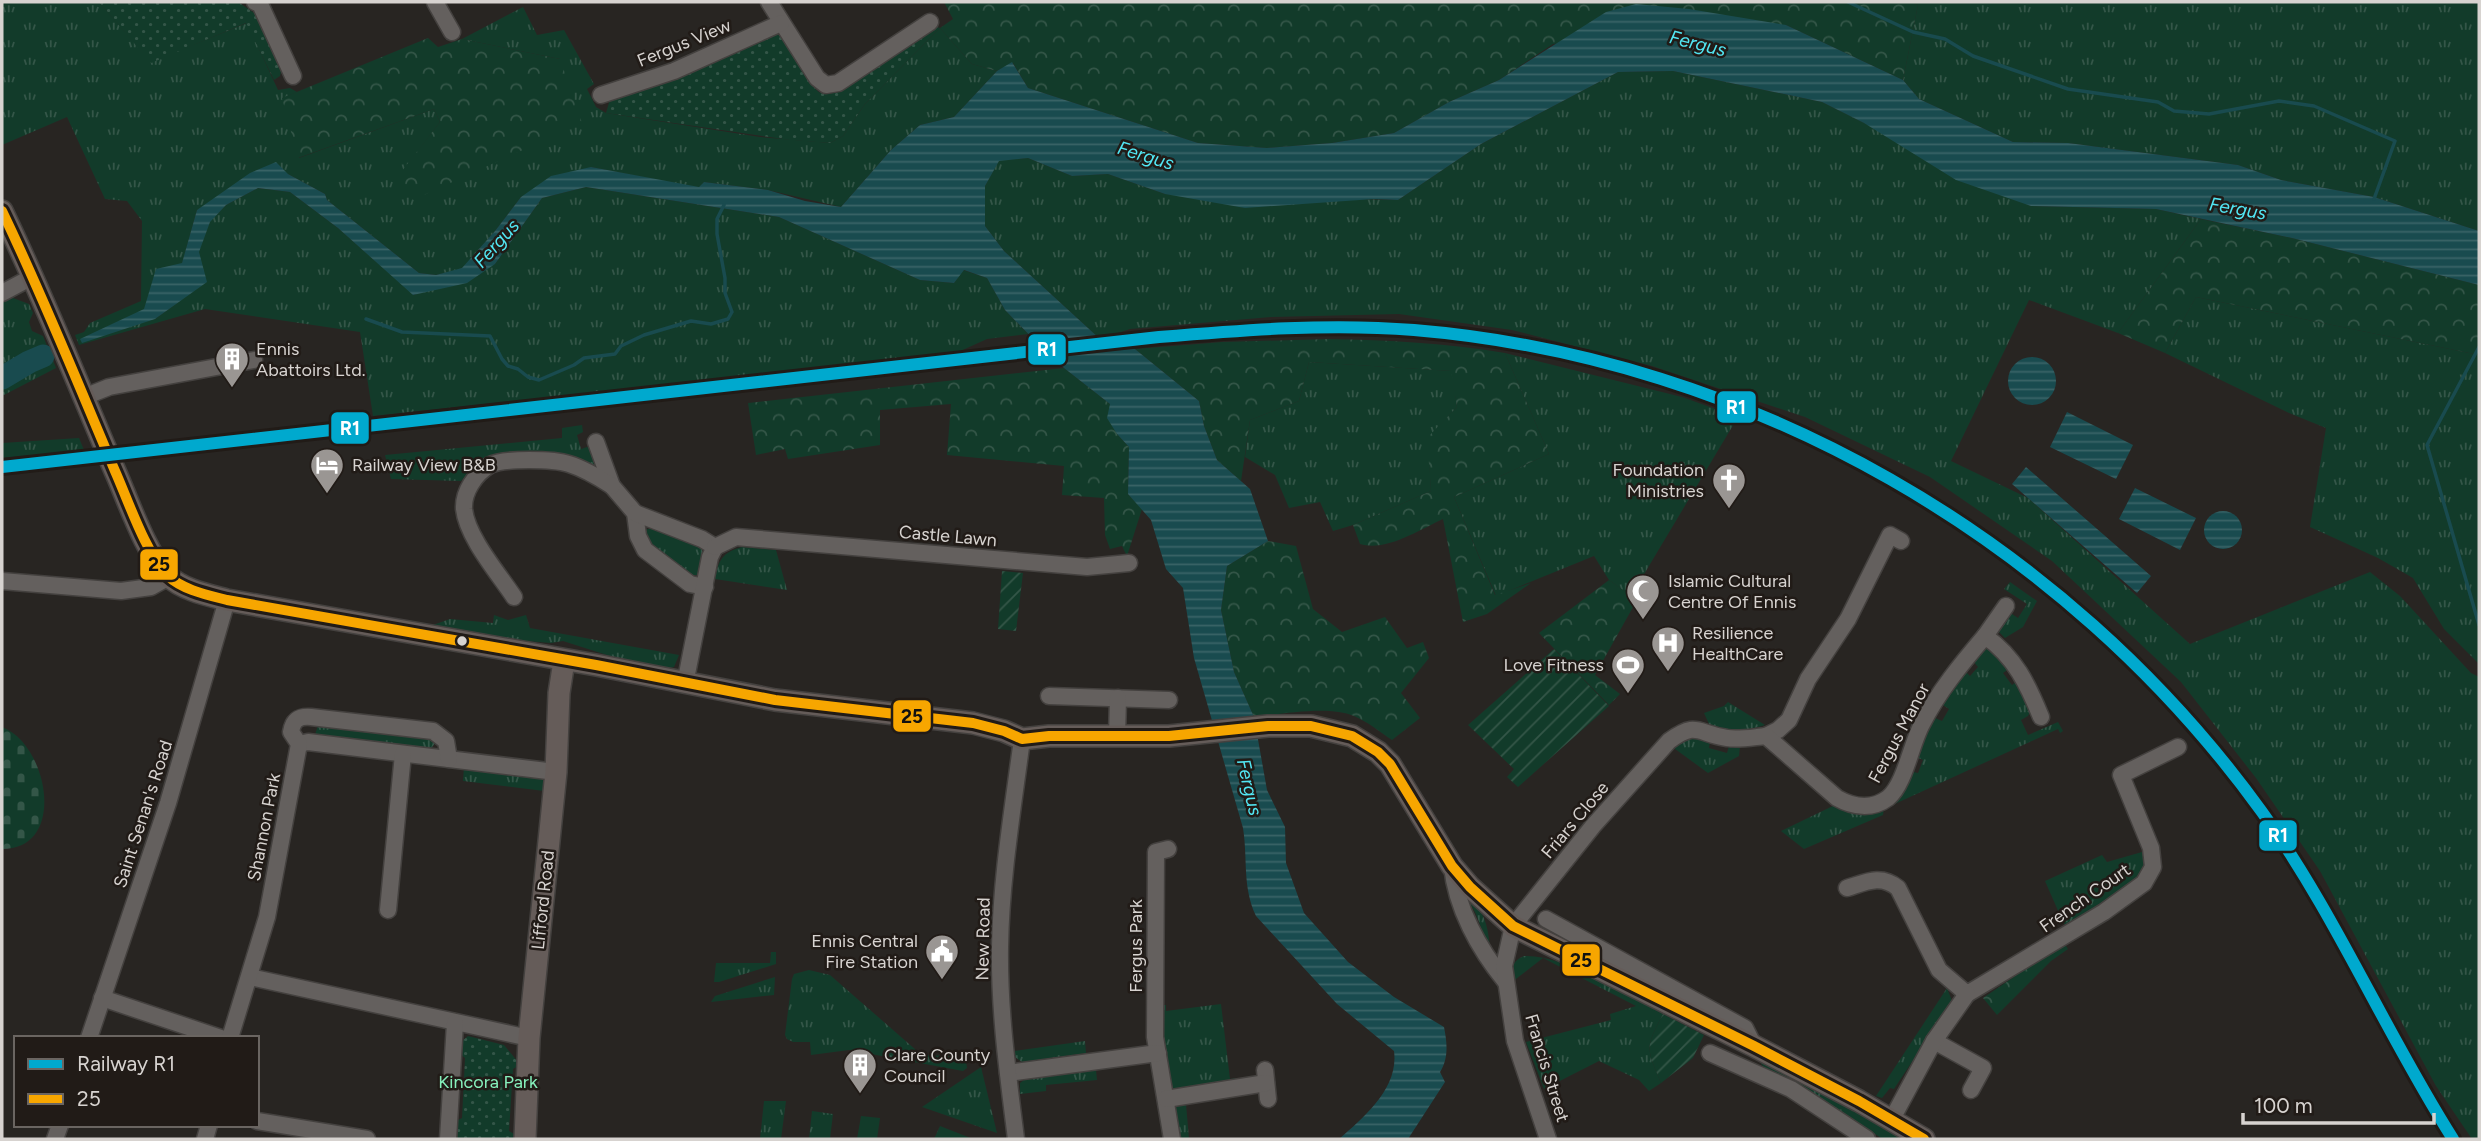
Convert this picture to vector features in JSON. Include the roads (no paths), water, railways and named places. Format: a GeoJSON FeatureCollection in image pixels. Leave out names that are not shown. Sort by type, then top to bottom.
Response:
{"type":"FeatureCollection","features":[{"type":"Feature","properties":{"kind":"main road"},"geometry":{"type":"LineString","coordinates":[[2,211],[137,522],[159,564],[169,577],[190,589],[227,600],[596,665],[775,700],[973,723],[1022,739],[1049,736],[1118,737],[1205,733],[1268,726],[1325,728],[1352,736],[1378,752],[1396,774],[1452,866],[1470,887],[1513,926],[1587,953],[1924,1139]]}},
{"type":"Feature","properties":{"kind":"main road","name":"Lifford Road"},"geometry":{"type":"LineString","coordinates":[[525,1139],[529,1038],[556,772],[559,693],[564,661]]}},
{"type":"Feature","properties":{"kind":"street"},"geometry":{"type":"LineString","coordinates":[[255,2],[260,4],[293,76]]}},
{"type":"Feature","properties":{"kind":"street"},"geometry":{"type":"LineString","coordinates":[[435,2],[452,32]]}},
{"type":"Feature","properties":{"kind":"street"},"geometry":{"type":"LineString","coordinates":[[769,2],[817,78],[826,85],[838,83],[930,22]]}},
{"type":"Feature","properties":{"kind":"street","name":"Fergus View"},"geometry":{"type":"LineString","coordinates":[[601,95],[674,71],[781,23]]}},
{"type":"Feature","properties":{"kind":"street"},"geometry":{"type":"LineString","coordinates":[[2,293],[32,277]]}},
{"type":"Feature","properties":{"kind":"street"},"geometry":{"type":"LineString","coordinates":[[84,397],[109,387],[254,360]]}},
{"type":"Feature","properties":{"kind":"street"},"geometry":{"type":"LineString","coordinates":[[596,442],[612,486],[635,513],[702,539],[715,547],[710,557],[685,684]]}},
{"type":"Feature","properties":{"kind":"street"},"geometry":{"type":"LineString","coordinates":[[514,597],[472,534],[464,511],[465,499],[478,474],[492,464],[546,460],[579,468],[612,486]]}},
{"type":"Feature","properties":{"kind":"street"},"geometry":{"type":"LineString","coordinates":[[635,513],[638,536],[645,550],[690,584],[705,587]]}},
{"type":"Feature","properties":{"kind":"street"},"geometry":{"type":"LineString","coordinates":[[1766,736],[1789,720],[1808,679],[1848,619],[1890,536],[1901,541]]}},
{"type":"Feature","properties":{"kind":"street","name":"Castle Lawn"},"geometry":{"type":"LineString","coordinates":[[715,547],[736,537],[1087,567],[1129,563]]}},
{"type":"Feature","properties":{"kind":"street"},"geometry":{"type":"LineString","coordinates":[[2,581],[121,591],[151,587],[169,577]]}},
{"type":"Feature","properties":{"kind":"street","name":"Saint Senan's Road"},"geometry":{"type":"LineString","coordinates":[[90,1036],[168,803],[227,600]]}},
{"type":"Feature","properties":{"kind":"street","name":"Fergus Manor"},"geometry":{"type":"LineString","coordinates":[[1766,736],[1837,798],[1848,804],[1861,807],[1876,804],[1889,797],[1898,786],[1922,723],[1959,666],[2006,606]]}},
{"type":"Feature","properties":{"kind":"street"},"geometry":{"type":"LineString","coordinates":[[1985,636],[1997,644],[2025,680],[2041,718]]}},
{"type":"Feature","properties":{"kind":"street"},"geometry":{"type":"LineString","coordinates":[[1049,696],[1169,700]]}},
{"type":"Feature","properties":{"kind":"street"},"geometry":{"type":"LineString","coordinates":[[1118,698],[1118,737]]}},
{"type":"Feature","properties":{"kind":"street","name":"Shannon Park"},"geometry":{"type":"LineString","coordinates":[[250,977],[267,917],[311,717],[433,731],[446,741],[449,759]]}},
{"type":"Feature","properties":{"kind":"street","name":"Friars Close"},"geometry":{"type":"LineString","coordinates":[[1513,926],[1593,826],[1669,741],[1682,732],[1695,728],[1729,739],[1766,736]]}},
{"type":"Feature","properties":{"kind":"street","name":"New Road"},"geometry":{"type":"LineString","coordinates":[[1016,1139],[1004,1047],[1000,966],[1001,910],[1022,739]]}},
{"type":"Feature","properties":{"kind":"street"},"geometry":{"type":"LineString","coordinates":[[304,743],[556,772]]}},
{"type":"Feature","properties":{"kind":"street","name":"French Court"},"geometry":{"type":"LineString","coordinates":[[1892,1119],[1934,1041],[1967,994],[2104,912],[2144,883],[2153,867],[2151,848],[2121,775],[2178,747]]}},
{"type":"Feature","properties":{"kind":"street"},"geometry":{"type":"LineString","coordinates":[[388,910],[404,754]]}},
{"type":"Feature","properties":{"kind":"street","name":"Fergus Park"},"geometry":{"type":"LineString","coordinates":[[1168,849],[1156,852],[1155,1037],[1172,1139]]}},
{"type":"Feature","properties":{"kind":"street"},"geometry":{"type":"LineString","coordinates":[[1452,866],[1454,888],[1485,956],[1505,981]]}},
{"type":"Feature","properties":{"kind":"street"},"geometry":{"type":"LineString","coordinates":[[1846,888],[1879,878],[1898,888],[1939,970],[1967,994]]}},
{"type":"Feature","properties":{"kind":"street"},"geometry":{"type":"LineString","coordinates":[[1546,919],[1587,953]]}},
{"type":"Feature","properties":{"kind":"street","name":"Francis Street"},"geometry":{"type":"LineString","coordinates":[[1513,926],[1504,957],[1505,981],[1515,1041],[1548,1139]]}},
{"type":"Feature","properties":{"kind":"street"},"geometry":{"type":"LineString","coordinates":[[231,1036],[250,977],[529,1038]]}},
{"type":"Feature","properties":{"kind":"street"},"geometry":{"type":"LineString","coordinates":[[102,999],[215,1036]]}},
{"type":"Feature","properties":{"kind":"street"},"geometry":{"type":"LineString","coordinates":[[448,1139],[455,1023]]}},
{"type":"Feature","properties":{"kind":"street"},"geometry":{"type":"LineString","coordinates":[[1934,1041],[1987,1061],[1971,1090]]}},
{"type":"Feature","properties":{"kind":"street"},"geometry":{"type":"LineString","coordinates":[[1008,1073],[1158,1053]]}},
{"type":"Feature","properties":{"kind":"street"},"geometry":{"type":"LineString","coordinates":[[1710,1053],[1791,1089],[1867,1139]]}},
{"type":"Feature","properties":{"kind":"street"},"geometry":{"type":"LineString","coordinates":[[1166,1099],[1267,1084]]}},
{"type":"Feature","properties":{"kind":"street"},"geometry":{"type":"LineString","coordinates":[[259,1121],[367,1139]]}},
{"type":"Feature","properties":{"kind":"water"},"geometry":{"type":"Polygon","coordinates":[[[1636,4],[1689,9],[1786,25],[1903,80],[1919,99],[2013,142],[2068,143],[2238,165],[2281,180],[2374,197],[2479,231],[2479,285],[2292,238],[2156,209],[2031,206],[1956,180],[1864,123],[1822,102],[1673,71],[1618,72],[1481,144],[1398,200],[1374,199],[1245,208],[1165,194],[1108,174],[1072,176],[1028,158],[999,161],[985,186],[985,226],[1004,251],[1100,339],[1135,349],[1199,401],[1204,426],[1217,460],[1250,489],[1268,541],[1227,566],[1221,610],[1234,672],[1254,717],[1267,790],[1285,827],[1286,863],[1304,913],[1348,962],[1394,997],[1444,1027],[1446,1056],[1440,1072],[1445,1082],[1408,1139],[1339,1139],[1378,1101],[1391,1077],[1394,1051],[1337,1004],[1256,916],[1247,883],[1243,828],[1194,658],[1183,588],[1166,569],[1151,520],[1128,494],[1129,447],[1107,418],[1110,404],[1037,343],[1005,310],[987,278],[964,270],[954,283],[920,280],[779,217],[586,187],[542,198],[495,264],[467,283],[413,295],[338,228],[290,192],[258,188],[226,205],[210,222],[199,252],[207,282],[155,319],[82,343],[80,339],[144,309],[156,269],[182,263],[197,210],[250,173],[276,162],[288,174],[325,194],[327,200],[419,273],[436,275],[462,268],[521,197],[551,176],[591,167],[699,187],[704,182],[768,190],[805,201],[841,207],[891,150],[920,125],[954,117],[997,71],[1012,62],[1028,88],[1198,143],[1267,148],[1332,143],[1394,133],[1449,102],[1499,80],[1606,12],[1636,4]]]}},
{"type":"Feature","properties":{"kind":"water"},"geometry":{"type":"Polygon","coordinates":[[[2032,357],[2049,364],[2056,381],[2049,398],[2032,405],[2015,398],[2008,381],[2015,364],[2032,357]]]}},
{"type":"Feature","properties":{"kind":"water"},"geometry":{"type":"Polygon","coordinates":[[[2067,412],[2133,445],[2116,479],[2050,447],[2067,412]]]}},
{"type":"Feature","properties":{"kind":"water"},"geometry":{"type":"Polygon","coordinates":[[[2026,467],[2151,576],[2137,593],[2012,484],[2026,467]]]}},
{"type":"Feature","properties":{"kind":"water"},"geometry":{"type":"Polygon","coordinates":[[[2135,488],[2196,518],[2180,550],[2119,519],[2135,488]]]}},
{"type":"Feature","properties":{"kind":"water"},"geometry":{"type":"Polygon","coordinates":[[[2223,511],[2236,517],[2242,530],[2236,543],[2223,549],[2210,543],[2204,530],[2210,517],[2223,511]]]}},
{"type":"Feature","properties":{"kind":"waterway"},"geometry":{"type":"LineString","coordinates":[[1848,2],[1913,32],[1945,39],[1973,56],[2068,89],[2158,102],[2174,111],[2209,114],[2279,101],[2314,106],[2395,141],[2374,199]]}},
{"type":"Feature","properties":{"kind":"waterway"},"geometry":{"type":"LineString","coordinates":[[366,319],[402,332],[490,336],[508,366],[539,380],[584,358],[615,354],[621,346],[644,335],[691,321],[711,324],[728,319],[732,312],[725,293],[717,234],[717,219],[724,205]]}},
{"type":"Feature","properties":{"kind":"waterway"},"geometry":{"type":"LineString","coordinates":[[2479,347],[2427,445],[2479,625]]}},
{"type":"Feature","properties":{"kind":"waterway","name":"Fergus"},"geometry":{"type":"LineString","coordinates":[[2,378],[43,356]]}},
{"type":"Feature","properties":{"kind":"rail line","name":"R1"},"geometry":{"type":"LineString","coordinates":[[2,467],[1159,337],[1255,330],[1318,327],[1414,330],[1539,348],[1661,379],[1778,423],[1890,479],[1996,547],[2094,625],[2183,714],[2262,812],[2314,891],[2453,1139]]}},
{"type":"Feature","properties":{"kind":"place","name":"Ennis Abattoirs Ltd."},"geometry":{"type":"Point","coordinates":[232,389]}},
{"type":"Feature","properties":{"kind":"place","name":"Railway View B&B"},"geometry":{"type":"Point","coordinates":[327,495]}},
{"type":"Feature","properties":{"kind":"place","name":"Foundation Ministries"},"geometry":{"type":"Point","coordinates":[1729,510]}},
{"type":"Feature","properties":{"kind":"place","name":"Islamic Cultural Centre Of Ennis"},"geometry":{"type":"Point","coordinates":[1643,621]}},
{"type":"Feature","properties":{"kind":"place","name":"Resilience HealthCare"},"geometry":{"type":"Point","coordinates":[1668,673]}},
{"type":"Feature","properties":{"kind":"place","name":"Love Fitness"},"geometry":{"type":"Point","coordinates":[1628,695]}},
{"type":"Feature","properties":{"kind":"place","name":"Ennis Central Fire Station"},"geometry":{"type":"Point","coordinates":[942,981]}},
{"type":"Feature","properties":{"kind":"place","name":"Clare County Council"},"geometry":{"type":"Point","coordinates":[860,1095]}},
{"type":"Feature","properties":{"kind":"park label","name":"Kincora Park"},"geometry":{"type":"Point","coordinates":[488,1082]}}]}
